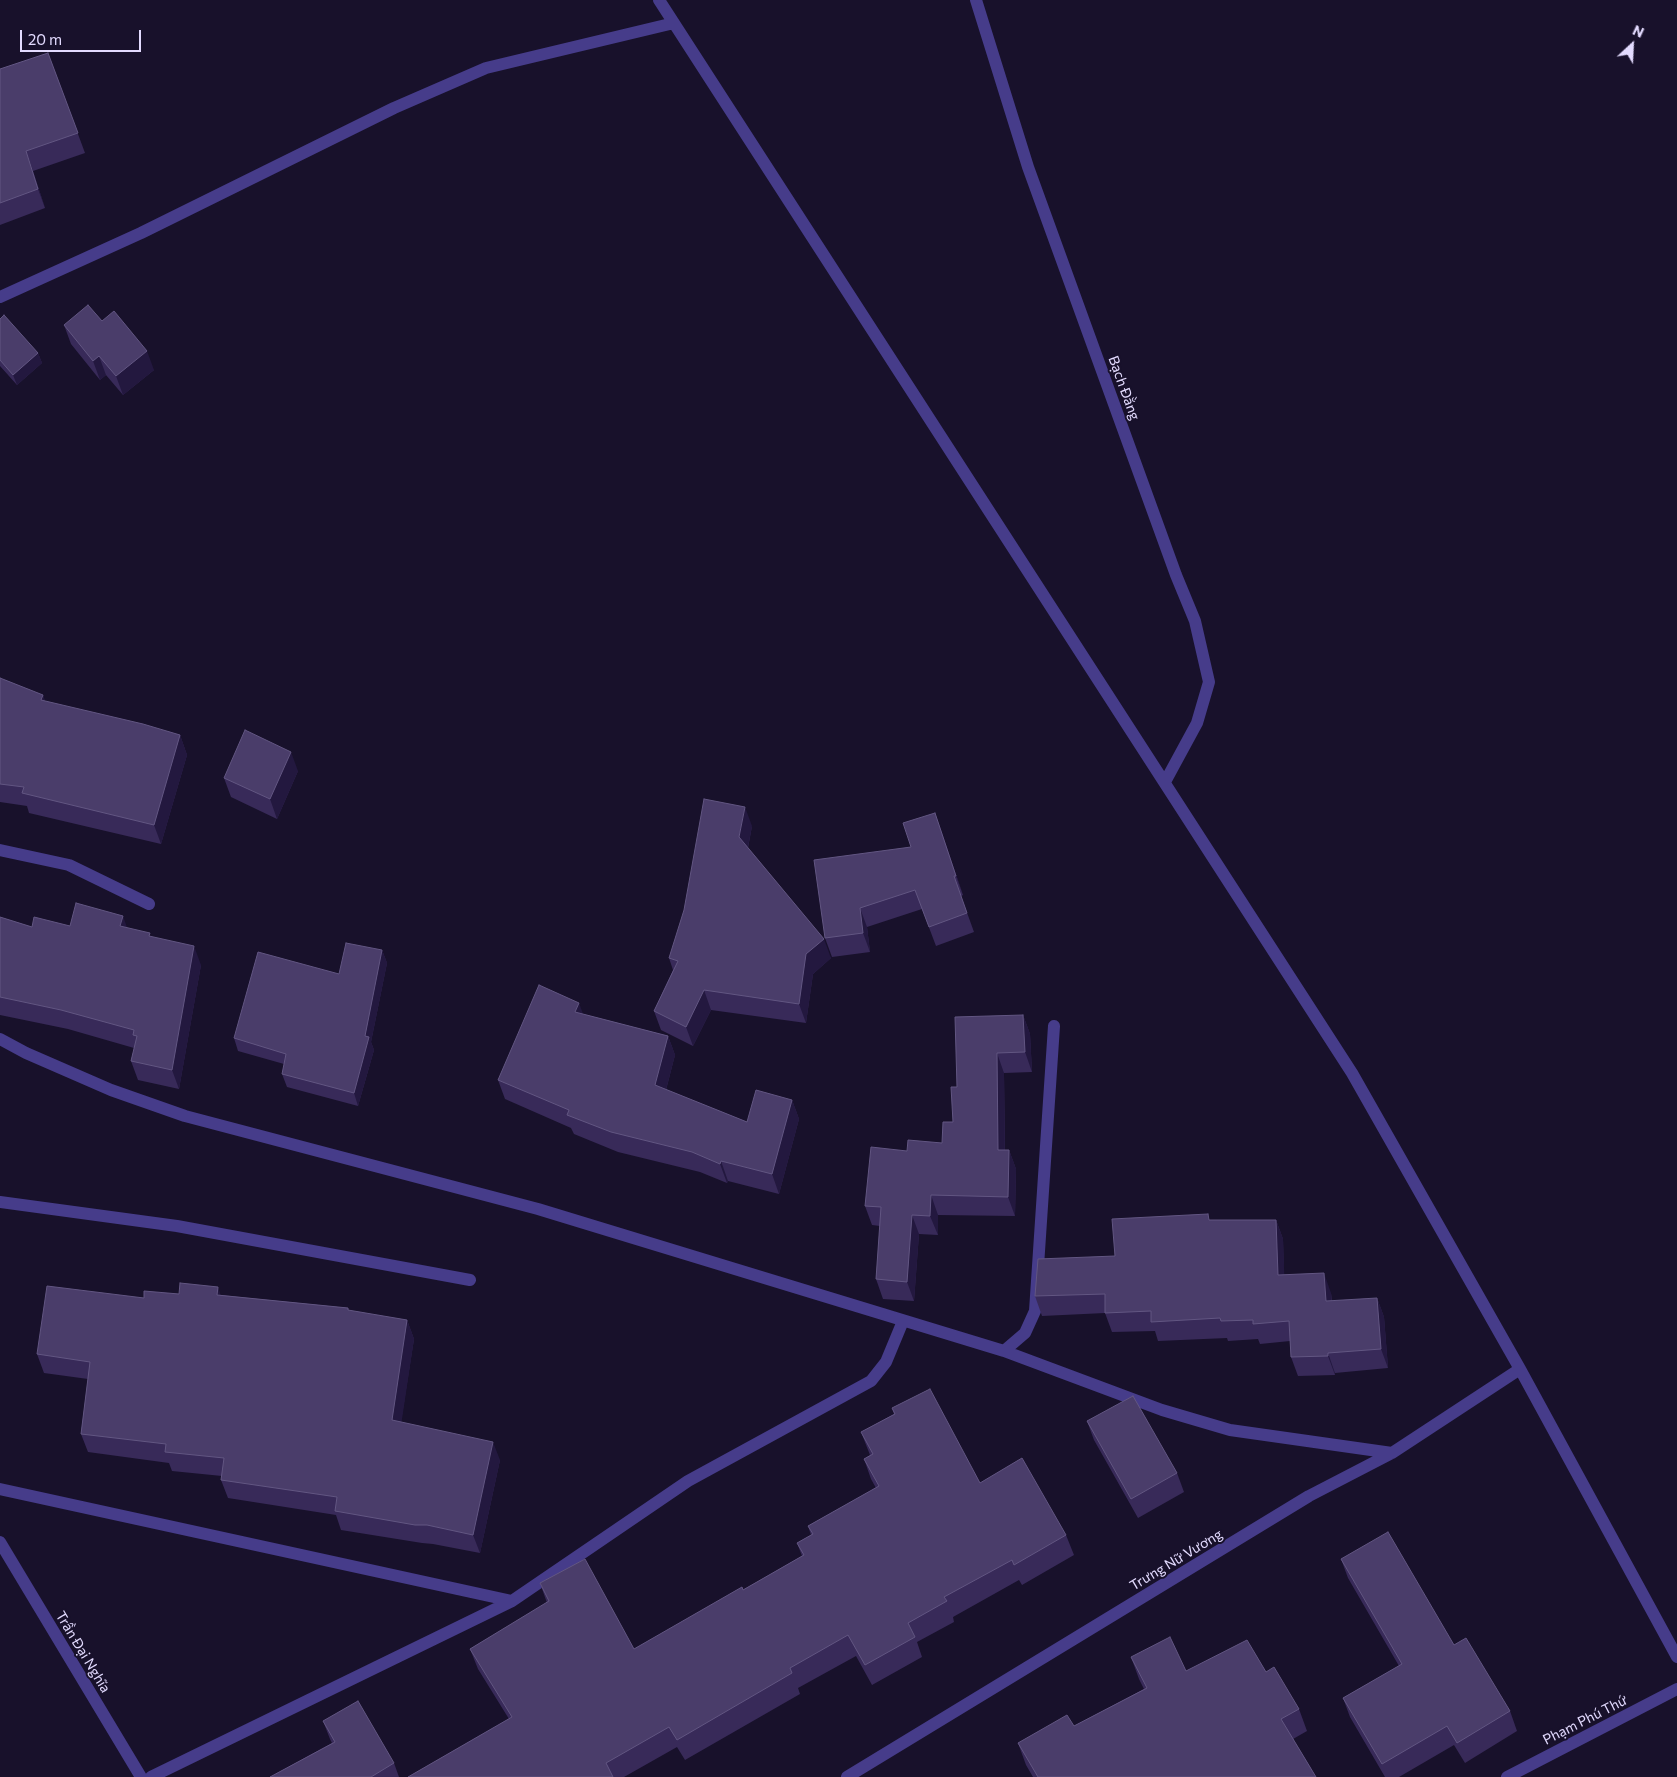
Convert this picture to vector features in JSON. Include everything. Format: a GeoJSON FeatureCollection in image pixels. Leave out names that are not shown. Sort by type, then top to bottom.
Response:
{"type":"FeatureCollection","features":[{"type":"Feature","properties":{"kind":"street"},"geometry":{"type":"LineString","coordinates":[[659,0],[1352,1073],[1520,1369],[1677,1657]]}},
{"type":"Feature","properties":{"kind":"street","name":"Bạch Đằng"},"geometry":{"type":"LineString","coordinates":[[976,0],[1028,167],[1176,575],[1195,621],[1209,682],[1197,723],[1164,782]]}},
{"type":"Feature","properties":{"kind":"street"},"geometry":{"type":"LineString","coordinates":[[0,297],[141,233],[394,108],[486,68],[674,23]]}},
{"type":"Feature","properties":{"kind":"street"},"geometry":{"type":"LineString","coordinates":[[0,850],[69,865],[149,904]]}},
{"type":"Feature","properties":{"kind":"street"},"geometry":{"type":"LineString","coordinates":[[1004,1351],[1025,1334],[1035,1311],[1054,1026]]}},
{"type":"Feature","properties":{"kind":"street"},"geometry":{"type":"LineString","coordinates":[[0,1039],[111,1090],[185,1116],[538,1209],[1004,1351],[1162,1410],[1230,1430],[1392,1453]]}},
{"type":"Feature","properties":{"kind":"street"},"geometry":{"type":"LineString","coordinates":[[0,1202],[177,1226],[470,1280]]}},
{"type":"Feature","properties":{"kind":"street"},"geometry":{"type":"LineString","coordinates":[[151,1777],[512,1601],[688,1481],[871,1380],[886,1362],[903,1321]]}},
{"type":"Feature","properties":{"kind":"street","name":"Trưng Nữ Vương"},"geometry":{"type":"LineString","coordinates":[[847,1777],[1309,1496],[1392,1453],[1520,1369]]}},
{"type":"Feature","properties":{"kind":"street"},"geometry":{"type":"LineString","coordinates":[[0,1489],[512,1601]]}},
{"type":"Feature","properties":{"kind":"street","name":"Trần Đại Nghĩa"},"geometry":{"type":"LineString","coordinates":[[0,1542],[141,1777]]}},
{"type":"Feature","properties":{"kind":"street","name":"Phạm Phú Thứ"},"geometry":{"type":"LineString","coordinates":[[1507,1777],[1677,1689]]}},
{"type":"Feature","properties":{"kind":"building"},"geometry":{"type":"Polygon","coordinates":[[[48,53],[78,133],[26,151],[38,189],[0,203],[0,69],[48,53]]]}},
{"type":"Feature","properties":{"kind":"building"},"geometry":{"type":"Polygon","coordinates":[[[88,305],[102,321],[114,311],[147,351],[116,376],[99,356],[93,361],[64,325],[88,305]]]}},
{"type":"Feature","properties":{"kind":"building"},"geometry":{"type":"Polygon","coordinates":[[[4,315],[38,353],[13,375],[0,360],[0,319],[4,315]]]}},
{"type":"Feature","properties":{"kind":"building"},"geometry":{"type":"Polygon","coordinates":[[[0,678],[43,695],[41,700],[143,724],[180,735],[154,825],[22,793],[24,787],[0,784],[0,678]]]}},
{"type":"Feature","properties":{"kind":"building"},"geometry":{"type":"Polygon","coordinates":[[[245,730],[291,752],[270,799],[224,778],[245,730]]]}},
{"type":"Feature","properties":{"kind":"building"},"geometry":{"type":"Polygon","coordinates":[[[704,799],[745,807],[739,837],[824,939],[806,954],[799,1004],[704,990],[686,1027],[654,1011],[678,961],[669,958],[684,910],[704,799]]]}},
{"type":"Feature","properties":{"kind":"building"},"geometry":{"type":"Polygon","coordinates":[[[935,813],[967,913],[929,927],[915,890],[860,908],[863,933],[825,938],[814,860],[911,847],[903,823],[935,813]]]}},
{"type":"Feature","properties":{"kind":"building"},"geometry":{"type":"Polygon","coordinates":[[[76,903],[123,916],[120,926],[150,933],[149,936],[194,946],[172,1070],[131,1061],[137,1036],[133,1035],[134,1030],[61,1010],[0,997],[0,917],[32,927],[34,917],[70,926],[76,903]]]}},
{"type":"Feature","properties":{"kind":"building"},"geometry":{"type":"Polygon","coordinates":[[[346,943],[382,950],[365,1036],[369,1037],[354,1093],[282,1074],[286,1054],[234,1038],[258,952],[339,974],[346,943]]]}},
{"type":"Feature","properties":{"kind":"building"},"geometry":{"type":"Polygon","coordinates":[[[539,985],[579,1003],[575,1012],[668,1036],[655,1085],[747,1122],[756,1090],[792,1100],[772,1174],[721,1161],[720,1164],[692,1152],[611,1132],[567,1115],[569,1110],[498,1080],[539,985]]]}},
{"type":"Feature","properties":{"kind":"building"},"geometry":{"type":"Polygon","coordinates":[[[1023,1015],[1025,1052],[997,1053],[998,1150],[1009,1150],[1008,1197],[931,1195],[930,1216],[912,1215],[907,1282],[876,1279],[881,1207],[865,1206],[871,1147],[907,1151],[908,1140],[942,1143],[943,1122],[953,1122],[951,1087],[957,1087],[955,1017],[1023,1015]]]}},
{"type":"Feature","properties":{"kind":"building"},"geometry":{"type":"Polygon","coordinates":[[[1208,1214],[1209,1220],[1276,1220],[1278,1275],[1324,1273],[1326,1301],[1377,1298],[1381,1349],[1328,1353],[1328,1356],[1291,1357],[1289,1321],[1253,1324],[1253,1320],[1221,1321],[1220,1318],[1151,1322],[1151,1311],[1105,1313],[1105,1294],[1035,1296],[1038,1259],[1115,1256],[1112,1219],[1208,1214]]]}},
{"type":"Feature","properties":{"kind":"building"},"geometry":{"type":"Polygon","coordinates":[[[180,1283],[218,1287],[217,1295],[348,1308],[348,1310],[407,1320],[392,1420],[493,1442],[473,1535],[427,1525],[415,1525],[335,1511],[337,1497],[221,1480],[224,1458],[165,1452],[166,1444],[81,1434],[90,1362],[37,1354],[47,1286],[144,1298],[144,1291],[179,1294],[180,1283]]]}},
{"type":"Feature","properties":{"kind":"building"},"geometry":{"type":"Polygon","coordinates":[[[930,1389],[980,1483],[1022,1458],[1066,1535],[1014,1565],[1012,1560],[944,1597],[947,1601],[908,1623],[915,1637],[865,1665],[848,1635],[790,1668],[792,1673],[677,1740],[669,1727],[606,1763],[613,1777],[408,1777],[512,1717],[470,1649],[549,1601],[540,1583],[585,1559],[634,1649],[742,1587],[743,1590],[804,1555],[797,1543],[813,1534],[808,1526],[879,1486],[864,1459],[873,1454],[861,1432],[895,1414],[892,1408],[930,1389]]]}},
{"type":"Feature","properties":{"kind":"building"},"geometry":{"type":"Polygon","coordinates":[[[1133,1396],[1177,1473],[1131,1499],[1087,1421],[1133,1396]]]}},
{"type":"Feature","properties":{"kind":"building"},"geometry":{"type":"Polygon","coordinates":[[[1388,1532],[1454,1645],[1466,1638],[1510,1711],[1457,1743],[1447,1726],[1382,1764],[1343,1698],[1402,1664],[1341,1559],[1388,1532]]]}},
{"type":"Feature","properties":{"kind":"building"},"geometry":{"type":"Polygon","coordinates":[[[1170,1637],[1186,1671],[1247,1640],[1266,1672],[1274,1667],[1299,1709],[1281,1719],[1316,1777],[1038,1777],[1018,1743],[1067,1715],[1074,1726],[1147,1688],[1131,1657],[1170,1637]]]}},
{"type":"Feature","properties":{"kind":"building"},"geometry":{"type":"Polygon","coordinates":[[[358,1701],[394,1763],[371,1777],[270,1777],[335,1742],[323,1721],[358,1701]]]}}]}
